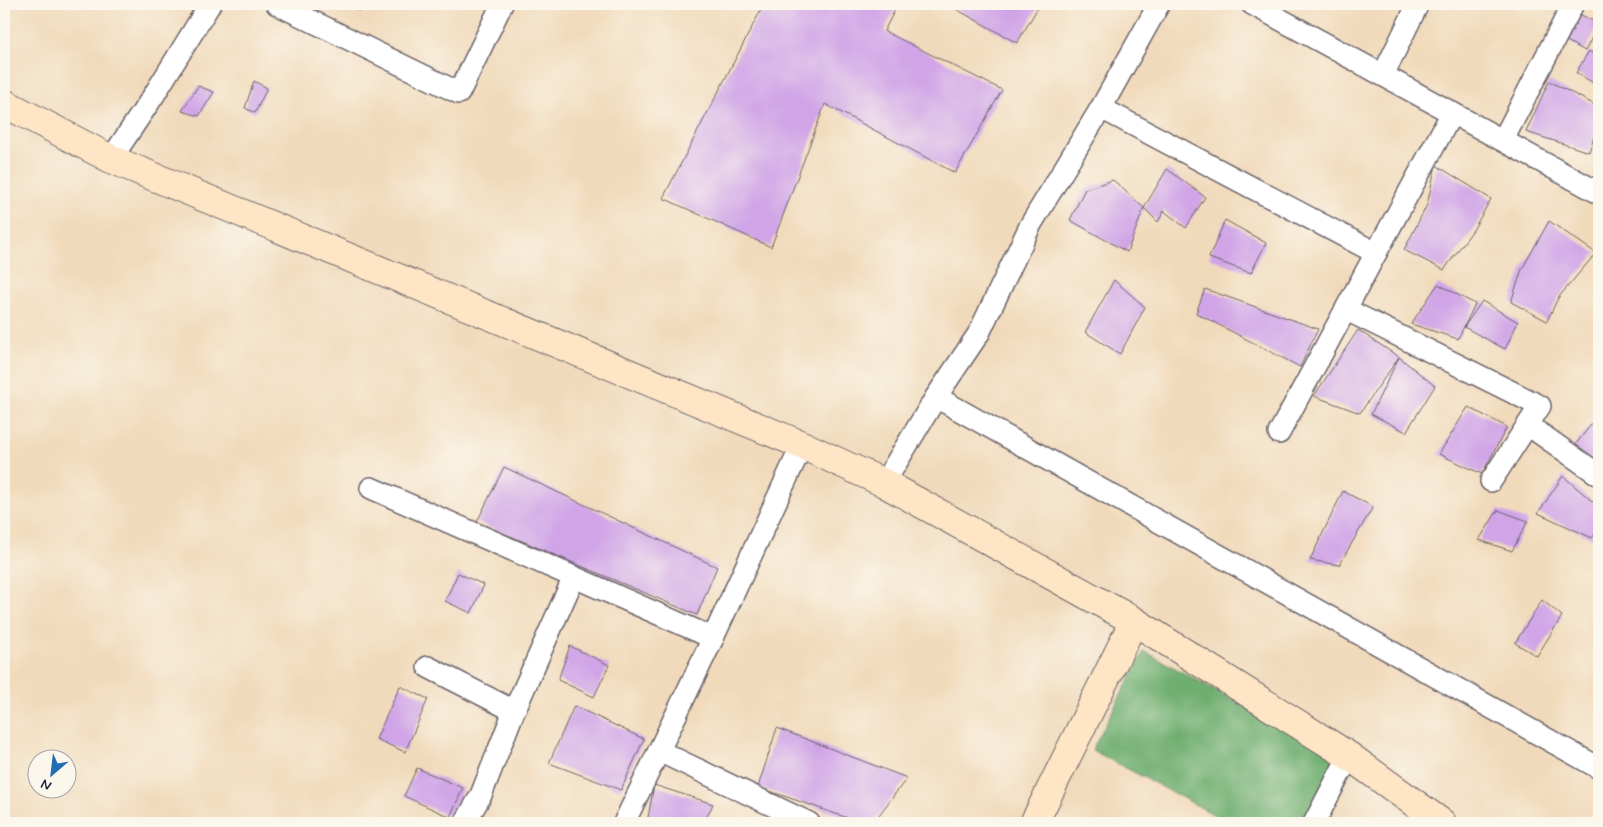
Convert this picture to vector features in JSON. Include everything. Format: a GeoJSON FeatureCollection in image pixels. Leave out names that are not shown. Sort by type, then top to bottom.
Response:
{"type":"FeatureCollection","features":[{"type":"Feature","properties":{"kind":"street"},"geometry":{"type":"LineString","coordinates":[[111,159],[154,95],[210,4]]}},
{"type":"Feature","properties":{"kind":"street"},"geometry":{"type":"LineString","coordinates":[[276,4],[459,93],[502,4]]}},
{"type":"Feature","properties":{"kind":"street"},"geometry":{"type":"LineString","coordinates":[[884,484],[936,397],[979,332],[1031,224],[1101,108],[1159,4]]}},
{"type":"Feature","properties":{"kind":"street"},"geometry":{"type":"LineString","coordinates":[[1252,4],[1599,193]]}},
{"type":"Feature","properties":{"kind":"street"},"geometry":{"type":"LineString","coordinates":[[1383,75],[1418,4]]}},
{"type":"Feature","properties":{"kind":"street"},"geometry":{"type":"LineString","coordinates":[[1503,140],[1573,4]]}},
{"type":"Feature","properties":{"kind":"street"},"geometry":{"type":"LineString","coordinates":[[4,103],[111,159],[802,445],[884,484],[1134,622],[1349,756],[1442,823]]}},
{"type":"Feature","properties":{"kind":"street"},"geometry":{"type":"LineString","coordinates":[[1101,108],[1376,253]]}},
{"type":"Feature","properties":{"kind":"street"},"geometry":{"type":"LineString","coordinates":[[1279,432],[1452,113]]}},
{"type":"Feature","properties":{"kind":"street"},"geometry":{"type":"LineString","coordinates":[[1346,310],[1540,406],[1492,481]]}},
{"type":"Feature","properties":{"kind":"street"},"geometry":{"type":"LineString","coordinates":[[936,397],[1599,768]]}},
{"type":"Feature","properties":{"kind":"street"},"geometry":{"type":"LineString","coordinates":[[1528,425],[1599,475]]}},
{"type":"Feature","properties":{"kind":"street"},"geometry":{"type":"LineString","coordinates":[[624,823],[713,638],[802,445]]}},
{"type":"Feature","properties":{"kind":"street"},"geometry":{"type":"LineString","coordinates":[[370,488],[713,638]]}},
{"type":"Feature","properties":{"kind":"street"},"geometry":{"type":"LineString","coordinates":[[465,823],[481,795],[514,711],[574,577]]}},
{"type":"Feature","properties":{"kind":"street"},"geometry":{"type":"LineString","coordinates":[[1034,823],[1134,622]]}},
{"type":"Feature","properties":{"kind":"street"},"geometry":{"type":"LineString","coordinates":[[428,667],[514,711]]}},
{"type":"Feature","properties":{"kind":"street"},"geometry":{"type":"LineString","coordinates":[[659,751],[803,822]]}},
{"type":"Feature","properties":{"kind":"street"},"geometry":{"type":"LineString","coordinates":[[1314,823],[1349,756]]}},
{"type":"Feature","properties":{"kind":"green space"},"geometry":{"type":"Polygon","coordinates":[[[1144,651],[1353,766],[1324,823],[1230,823],[1092,750],[1144,651]]]}},
{"type":"Feature","properties":{"kind":"building"},"geometry":{"type":"Polygon","coordinates":[[[347,4],[362,4],[359,11],[347,4]]]}},
{"type":"Feature","properties":{"kind":"building"},"geometry":{"type":"Polygon","coordinates":[[[764,4],[898,4],[884,31],[1002,90],[955,173],[825,104],[771,247],[663,198],[764,4]]]}},
{"type":"Feature","properties":{"kind":"building"},"geometry":{"type":"Polygon","coordinates":[[[947,4],[1040,4],[1017,43],[947,4]]]}},
{"type":"Feature","properties":{"kind":"building"},"geometry":{"type":"Polygon","coordinates":[[[1577,13],[1599,24],[1585,51],[1563,39],[1577,13]]]}},
{"type":"Feature","properties":{"kind":"building"},"geometry":{"type":"Polygon","coordinates":[[[1589,51],[1599,57],[1599,86],[1576,73],[1589,51]]]}},
{"type":"Feature","properties":{"kind":"building"},"geometry":{"type":"Polygon","coordinates":[[[254,81],[267,88],[255,113],[245,108],[254,81]]]}},
{"type":"Feature","properties":{"kind":"building"},"geometry":{"type":"Polygon","coordinates":[[[1549,81],[1599,107],[1599,121],[1589,152],[1526,132],[1549,81]]]}},
{"type":"Feature","properties":{"kind":"building"},"geometry":{"type":"Polygon","coordinates":[[[198,86],[214,92],[199,116],[182,111],[198,86]]]}},
{"type":"Feature","properties":{"kind":"building"},"geometry":{"type":"Polygon","coordinates":[[[1436,165],[1491,199],[1473,230],[1444,270],[1404,250],[1427,205],[1436,165]]]}},
{"type":"Feature","properties":{"kind":"building"},"geometry":{"type":"Polygon","coordinates":[[[1167,169],[1205,197],[1186,228],[1164,211],[1158,222],[1144,208],[1167,169]]]}},
{"type":"Feature","properties":{"kind":"building"},"geometry":{"type":"Polygon","coordinates":[[[1113,180],[1144,208],[1127,252],[1070,220],[1085,189],[1113,180]]]}},
{"type":"Feature","properties":{"kind":"building"},"geometry":{"type":"Polygon","coordinates":[[[1225,220],[1266,243],[1251,273],[1209,258],[1225,220]]]}},
{"type":"Feature","properties":{"kind":"building"},"geometry":{"type":"Polygon","coordinates":[[[1549,221],[1596,253],[1558,298],[1547,321],[1511,302],[1522,269],[1549,221]]]}},
{"type":"Feature","properties":{"kind":"building"},"geometry":{"type":"Polygon","coordinates":[[[1114,280],[1145,307],[1120,354],[1085,332],[1114,280]]]}},
{"type":"Feature","properties":{"kind":"building"},"geometry":{"type":"Polygon","coordinates":[[[1438,284],[1475,304],[1458,339],[1411,324],[1438,284]]]}},
{"type":"Feature","properties":{"kind":"building"},"geometry":{"type":"Polygon","coordinates":[[[1205,289],[1318,329],[1300,367],[1196,313],[1205,289]]]}},
{"type":"Feature","properties":{"kind":"building"},"geometry":{"type":"Polygon","coordinates":[[[1482,301],[1518,322],[1505,349],[1464,327],[1482,301]]]}},
{"type":"Feature","properties":{"kind":"building"},"geometry":{"type":"Polygon","coordinates":[[[1358,330],[1399,357],[1360,413],[1314,396],[1358,330]]]}},
{"type":"Feature","properties":{"kind":"building"},"geometry":{"type":"Polygon","coordinates":[[[1399,357],[1435,386],[1406,432],[1371,414],[1399,357]]]}},
{"type":"Feature","properties":{"kind":"building"},"geometry":{"type":"Polygon","coordinates":[[[1468,407],[1507,427],[1482,474],[1439,454],[1468,407]]]}},
{"type":"Feature","properties":{"kind":"building"},"geometry":{"type":"Polygon","coordinates":[[[1594,421],[1599,425],[1599,468],[1571,450],[1594,421]]]}},
{"type":"Feature","properties":{"kind":"building"},"geometry":{"type":"Polygon","coordinates":[[[504,467],[717,567],[697,615],[477,522],[504,467]]]}},
{"type":"Feature","properties":{"kind":"building"},"geometry":{"type":"Polygon","coordinates":[[[1563,476],[1599,507],[1599,529],[1592,538],[1538,513],[1563,476]]]}},
{"type":"Feature","properties":{"kind":"building"},"geometry":{"type":"Polygon","coordinates":[[[1343,491],[1373,507],[1339,565],[1310,560],[1343,491]]]}},
{"type":"Feature","properties":{"kind":"building"},"geometry":{"type":"Polygon","coordinates":[[[1498,510],[1528,521],[1512,551],[1479,540],[1498,510]]]}},
{"type":"Feature","properties":{"kind":"building"},"geometry":{"type":"Polygon","coordinates":[[[458,573],[484,585],[471,613],[445,601],[458,573]]]}},
{"type":"Feature","properties":{"kind":"building"},"geometry":{"type":"Polygon","coordinates":[[[1542,600],[1562,616],[1537,656],[1515,643],[1542,600]]]}},
{"type":"Feature","properties":{"kind":"building"},"geometry":{"type":"Polygon","coordinates":[[[570,646],[609,665],[594,697],[558,680],[570,646]]]}},
{"type":"Feature","properties":{"kind":"building"},"geometry":{"type":"Polygon","coordinates":[[[400,686],[428,699],[405,752],[376,739],[400,686]]]}},
{"type":"Feature","properties":{"kind":"building"},"geometry":{"type":"Polygon","coordinates":[[[574,706],[644,739],[621,790],[549,763],[574,706]]]}},
{"type":"Feature","properties":{"kind":"building"},"geometry":{"type":"Polygon","coordinates":[[[777,728],[907,778],[873,823],[862,823],[758,787],[777,728]]]}},
{"type":"Feature","properties":{"kind":"building"},"geometry":{"type":"Polygon","coordinates":[[[417,768],[463,788],[450,817],[404,796],[417,768]]]}},
{"type":"Feature","properties":{"kind":"building"},"geometry":{"type":"Polygon","coordinates":[[[654,785],[713,804],[704,823],[647,823],[654,785]]]}}]}
